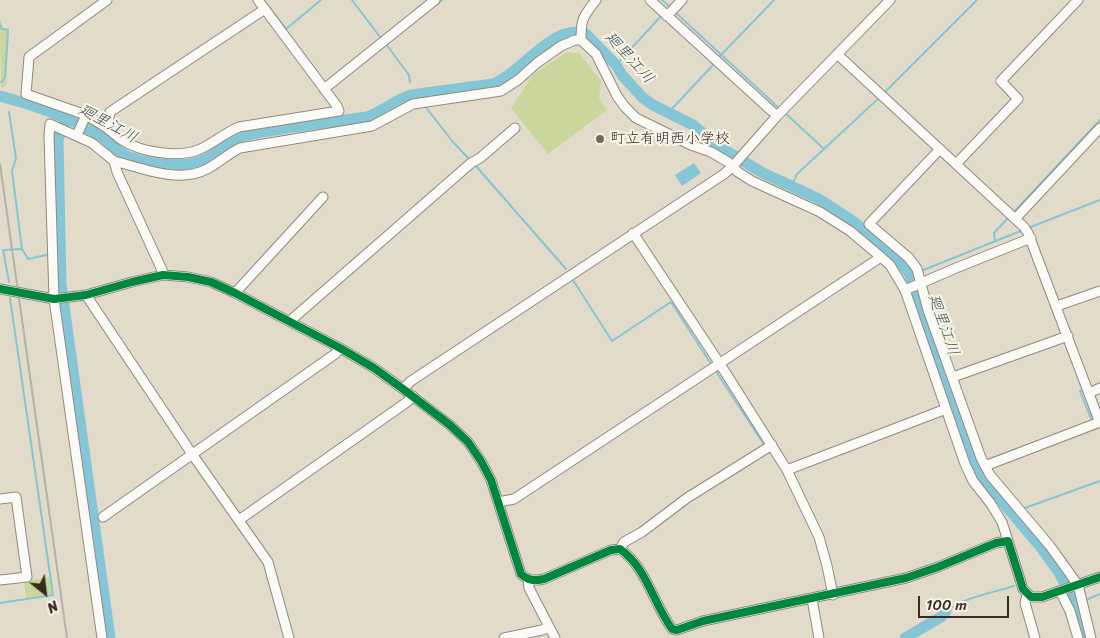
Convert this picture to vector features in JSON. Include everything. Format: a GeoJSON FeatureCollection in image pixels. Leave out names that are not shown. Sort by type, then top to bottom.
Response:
{"type":"FeatureCollection","features":[{"type":"Feature","properties":{"kind":"street"},"geometry":{"type":"LineString","coordinates":[[107,0],[29,57],[26,94],[86,115],[122,140],[137,147],[168,153],[186,153],[197,150],[228,131],[239,127],[339,111],[262,5],[110,112],[107,128]]}},
{"type":"Feature","properties":{"kind":"street"},"geometry":{"type":"LineString","coordinates":[[324,90],[435,0]]}},
{"type":"Feature","properties":{"kind":"street"},"geometry":{"type":"LineString","coordinates":[[581,40],[583,18],[596,0]]}},
{"type":"Feature","properties":{"kind":"street"},"geometry":{"type":"LineString","coordinates":[[650,0],[668,12],[716,61],[780,112]]}},
{"type":"Feature","properties":{"kind":"street"},"geometry":{"type":"LineString","coordinates":[[668,12],[682,0]]}},
{"type":"Feature","properties":{"kind":"street"},"geometry":{"type":"LineString","coordinates":[[403,388],[724,174],[734,166],[741,155],[780,112],[890,0]]}},
{"type":"Feature","properties":{"kind":"street"},"geometry":{"type":"LineString","coordinates":[[956,164],[1018,100],[1001,81],[1078,0]]}},
{"type":"Feature","properties":{"kind":"street"},"geometry":{"type":"LineString","coordinates":[[102,638],[54,299],[50,124],[92,143],[114,161],[155,172],[180,175],[192,174],[206,170],[231,152],[240,148],[372,126],[403,108],[424,102],[502,91],[561,46],[575,40],[581,40],[596,54],[617,96],[636,118],[684,142],[711,152],[734,166],[752,181],[820,212],[850,231],[890,265],[906,290],[964,464],[973,481],[1002,522],[1027,595],[1036,598],[1100,577]]}},
{"type":"Feature","properties":{"kind":"street"},"geometry":{"type":"LineString","coordinates":[[837,54],[1028,233],[1100,422],[985,466]]}},
{"type":"Feature","properties":{"kind":"street"},"geometry":{"type":"LineString","coordinates":[[77,135],[86,115]]}},
{"type":"Feature","properties":{"kind":"street"},"geometry":{"type":"LineString","coordinates":[[290,321],[472,162],[515,128]]}},
{"type":"Feature","properties":{"kind":"street"},"geometry":{"type":"LineString","coordinates":[[1012,217],[1100,128]]}},
{"type":"Feature","properties":{"kind":"street"},"geometry":{"type":"LineString","coordinates":[[940,149],[869,224],[909,258],[918,272],[928,310],[985,466],[990,475],[1050,546],[1078,585],[1091,638]]}},
{"type":"Feature","properties":{"kind":"street"},"geometry":{"type":"LineString","coordinates":[[114,161],[117,172],[163,275]]}},
{"type":"Feature","properties":{"kind":"street"},"geometry":{"type":"LineString","coordinates":[[235,293],[323,197]]}},
{"type":"Feature","properties":{"kind":"street"},"geometry":{"type":"LineString","coordinates":[[633,233],[716,366],[772,445],[787,470],[819,537],[828,566],[833,595]]}},
{"type":"Feature","properties":{"kind":"street"},"geometry":{"type":"LineString","coordinates":[[906,290],[1028,233]]}},
{"type":"Feature","properties":{"kind":"street"},"geometry":{"type":"LineString","coordinates":[[498,502],[514,499],[882,257]]}},
{"type":"Feature","properties":{"kind":"street"},"geometry":{"type":"LineString","coordinates":[[0,289],[54,299],[86,295],[163,275],[188,277],[211,282],[290,321],[374,368],[403,388],[450,425],[468,442],[491,480],[521,574],[528,580],[544,579],[611,550],[620,549],[630,556],[638,566],[674,634],[703,621],[833,595],[906,578],[996,544],[1008,542]]}},
{"type":"Feature","properties":{"kind":"street"},"geometry":{"type":"LineString","coordinates":[[1057,306],[1100,291]]}},
{"type":"Feature","properties":{"kind":"street"},"geometry":{"type":"LineString","coordinates":[[86,295],[192,454],[268,562],[289,638]]}},
{"type":"Feature","properties":{"kind":"street"},"geometry":{"type":"LineString","coordinates":[[952,374],[1068,336]]}},
{"type":"Feature","properties":{"kind":"street"},"geometry":{"type":"LineString","coordinates":[[103,517],[335,354],[340,348]]}},
{"type":"Feature","properties":{"kind":"street"},"geometry":{"type":"LineString","coordinates":[[1088,390],[1100,388]]}},
{"type":"Feature","properties":{"kind":"street"},"geometry":{"type":"LineString","coordinates":[[238,520],[413,396]]}},
{"type":"Feature","properties":{"kind":"street"},"geometry":{"type":"LineString","coordinates":[[787,470],[946,409]]}},
{"type":"Feature","properties":{"kind":"street"},"geometry":{"type":"LineString","coordinates":[[620,549],[624,542],[642,532],[687,498],[772,445]]}},
{"type":"Feature","properties":{"kind":"street"},"geometry":{"type":"LineString","coordinates":[[0,499],[16,497],[27,576],[0,580]]}},
{"type":"Feature","properties":{"kind":"street"},"geometry":{"type":"LineString","coordinates":[[528,580],[529,588],[555,638]]}},
{"type":"Feature","properties":{"kind":"street"},"geometry":{"type":"LineString","coordinates":[[1060,591],[1070,611],[1078,638]]}},
{"type":"Feature","properties":{"kind":"street"},"geometry":{"type":"LineString","coordinates":[[1027,595],[1024,603],[1035,638]]}},
{"type":"Feature","properties":{"kind":"street"},"geometry":{"type":"LineString","coordinates":[[812,599],[819,638]]}},
{"type":"Feature","properties":{"kind":"street"},"geometry":{"type":"LineString","coordinates":[[504,638],[549,627]]}},
{"type":"Feature","properties":{"kind":"green space"},"geometry":{"type":"Polygon","coordinates":[[[0,20],[3,28],[9,28],[6,86],[1,88],[0,20]]]}},
{"type":"Feature","properties":{"kind":"green space"},"geometry":{"type":"Polygon","coordinates":[[[567,52],[579,53],[601,81],[599,98],[607,110],[548,154],[511,108],[533,75],[567,52]]]}},
{"type":"Feature","properties":{"kind":"green space"},"geometry":{"type":"Polygon","coordinates":[[[49,577],[52,594],[26,598],[24,581],[49,577]]]}},
{"type":"Feature","properties":{"kind":"water"},"geometry":{"type":"Polygon","coordinates":[[[694,163],[701,173],[682,186],[675,175],[694,163]]]}},
{"type":"Feature","properties":{"kind":"waterway"},"geometry":{"type":"LineString","coordinates":[[264,5],[266,3],[286,29],[321,0]]}},
{"type":"Feature","properties":{"kind":"waterway"},"geometry":{"type":"LineString","coordinates":[[352,0],[380,37]]}},
{"type":"Feature","properties":{"kind":"waterway"},"geometry":{"type":"LineString","coordinates":[[436,5],[442,0]]}},
{"type":"Feature","properties":{"kind":"waterway"},"geometry":{"type":"LineString","coordinates":[[662,0],[670,7],[671,5]]}},
{"type":"Feature","properties":{"kind":"waterway"},"geometry":{"type":"LineString","coordinates":[[718,58],[774,0]]}},
{"type":"Feature","properties":{"kind":"waterway"},"geometry":{"type":"LineString","coordinates":[[883,94],[977,0]]}},
{"type":"Feature","properties":{"kind":"waterway"},"geometry":{"type":"LineString","coordinates":[[675,12],[780,109]]}},
{"type":"Feature","properties":{"kind":"waterway"},"geometry":{"type":"LineString","coordinates":[[616,65],[663,14]]}},
{"type":"Feature","properties":{"kind":"waterway"},"geometry":{"type":"LineString","coordinates":[[0,24],[2,29],[8,30],[5,78],[1,82]]}},
{"type":"Feature","properties":{"kind":"waterway","name":"廻里江川"},"geometry":{"type":"LineString","coordinates":[[0,96],[76,123],[103,138],[129,157],[158,164],[190,164],[208,158],[230,142],[247,135],[367,117],[411,95],[493,84],[515,70],[550,41],[574,32],[586,34],[616,65],[622,75],[643,98],[693,125],[723,149],[763,173],[819,199],[850,219],[867,232],[905,268],[910,275],[975,465],[985,481],[1043,550],[1058,571],[1076,603],[1084,638]]}},
{"type":"Feature","properties":{"kind":"waterway"},"geometry":{"type":"LineString","coordinates":[[386,44],[409,75],[410,82]]}},
{"type":"Feature","properties":{"kind":"waterway"},"geometry":{"type":"LineString","coordinates":[[668,113],[714,64]]}},
{"type":"Feature","properties":{"kind":"waterway","name":"廻里江川"},"geometry":{"type":"LineString","coordinates":[[422,93],[423,100]]}},
{"type":"Feature","properties":{"kind":"waterway"},"geometry":{"type":"LineString","coordinates":[[791,186],[797,174],[880,97]]}},
{"type":"Feature","properties":{"kind":"waterway"},"geometry":{"type":"LineString","coordinates":[[424,105],[470,160]]}},
{"type":"Feature","properties":{"kind":"waterway"},"geometry":{"type":"LineString","coordinates":[[100,117],[106,110]]}},
{"type":"Feature","properties":{"kind":"waterway"},"geometry":{"type":"LineString","coordinates":[[9,112],[16,158],[12,171],[22,249],[28,259],[50,254]]}},
{"type":"Feature","properties":{"kind":"waterway"},"geometry":{"type":"LineString","coordinates":[[784,112],[824,149]]}},
{"type":"Feature","properties":{"kind":"waterway"},"geometry":{"type":"LineString","coordinates":[[66,120],[58,139],[61,284],[110,638]]}},
{"type":"Feature","properties":{"kind":"waterway"},"geometry":{"type":"LineString","coordinates":[[1013,213],[1100,120]]}},
{"type":"Feature","properties":{"kind":"waterway","name":"廻里江川"},"geometry":{"type":"LineString","coordinates":[[92,131],[93,126]]}},
{"type":"Feature","properties":{"kind":"waterway"},"geometry":{"type":"LineString","coordinates":[[475,165],[566,269]]}},
{"type":"Feature","properties":{"kind":"waterway"},"geometry":{"type":"LineString","coordinates":[[1028,228],[1100,200]]}},
{"type":"Feature","properties":{"kind":"waterway"},"geometry":{"type":"LineString","coordinates":[[995,241],[994,233],[1010,216]]}},
{"type":"Feature","properties":{"kind":"waterway"},"geometry":{"type":"LineString","coordinates":[[921,271],[1023,230]]}},
{"type":"Feature","properties":{"kind":"waterway"},"geometry":{"type":"LineString","coordinates":[[9,282],[3,250],[22,249]]}},
{"type":"Feature","properties":{"kind":"waterway"},"geometry":{"type":"LineString","coordinates":[[54,254],[60,253]]}},
{"type":"Feature","properties":{"kind":"waterway"},"geometry":{"type":"LineString","coordinates":[[573,280],[612,341],[671,302],[711,364]]}},
{"type":"Feature","properties":{"kind":"waterway"},"geometry":{"type":"LineString","coordinates":[[0,603],[53,595],[10,298]]}},
{"type":"Feature","properties":{"kind":"waterway"},"geometry":{"type":"LineString","coordinates":[[954,372],[976,364]]}},
{"type":"Feature","properties":{"kind":"waterway"},"geometry":{"type":"LineString","coordinates":[[715,370],[763,443]]}},
{"type":"Feature","properties":{"kind":"waterway"},"geometry":{"type":"LineString","coordinates":[[1084,390],[1080,391],[1092,421],[1090,421]]}},
{"type":"Feature","properties":{"kind":"waterway"},"geometry":{"type":"LineString","coordinates":[[987,460],[1041,440]]}},
{"type":"Feature","properties":{"kind":"waterway","name":"廻里江川"},"geometry":{"type":"LineString","coordinates":[[975,465],[979,463]]}},
{"type":"Feature","properties":{"kind":"waterway"},"geometry":{"type":"LineString","coordinates":[[1022,509],[1100,481]]}},
{"type":"Feature","properties":{"kind":"waterway"},"geometry":{"type":"LineString","coordinates":[[946,611],[970,599],[1014,586]]}},
{"type":"Feature","properties":{"kind":"waterway"},"geometry":{"type":"LineString","coordinates":[[1086,600],[1100,594]]}},
{"type":"Feature","properties":{"kind":"waterway"},"geometry":{"type":"LineString","coordinates":[[905,638],[941,617],[946,611]]}},
{"type":"Feature","properties":{"kind":"railway"},"geometry":{"type":"LineString","coordinates":[[0,164],[67,638]]}},
{"type":"Feature","properties":{"kind":"cycle path"},"geometry":{"type":"LineString","coordinates":[[0,289],[54,299],[86,295],[163,275],[188,277],[211,282],[235,293],[374,368],[450,425],[468,442],[491,480],[521,574],[532,580],[544,579],[611,550],[620,549],[637,566],[672,629],[677,630],[703,621],[906,578],[996,543],[1008,541],[1023,589],[1031,597],[1042,597],[1100,577]]}},
{"type":"Feature","properties":{"kind":"place","name":"町立有明西小学校"},"geometry":{"type":"Point","coordinates":[600,139]}}]}
